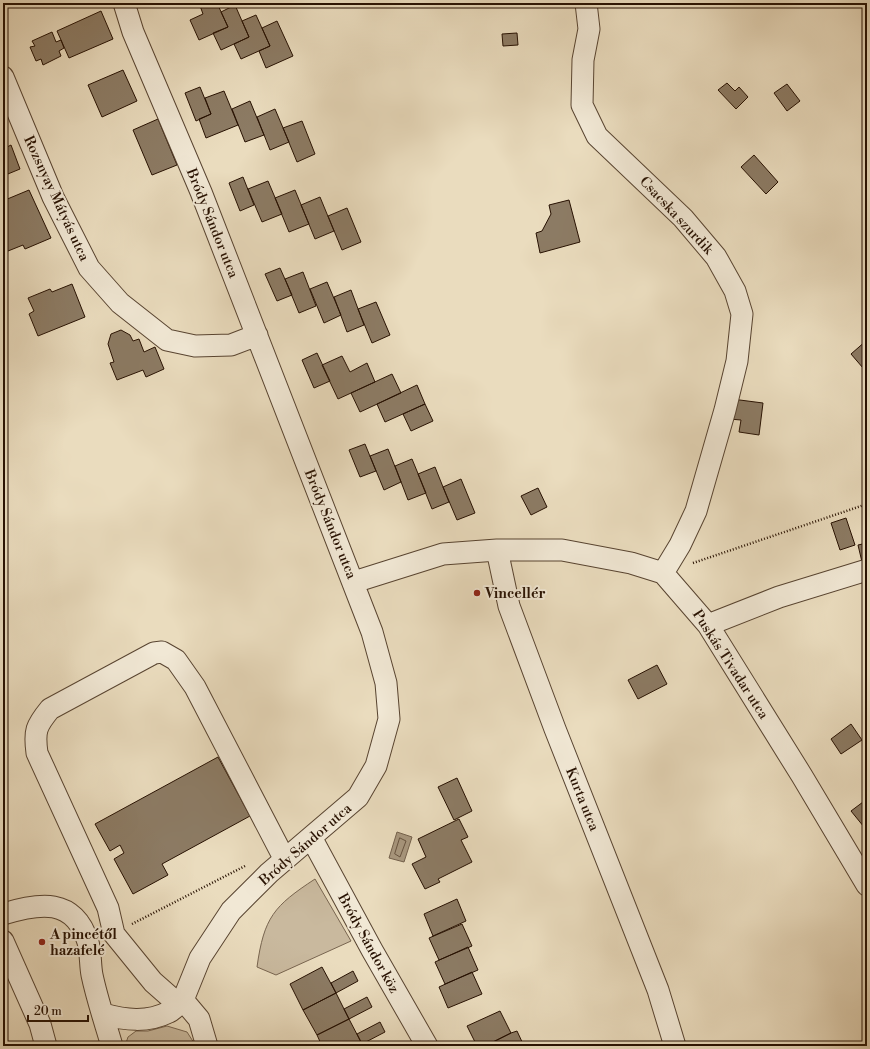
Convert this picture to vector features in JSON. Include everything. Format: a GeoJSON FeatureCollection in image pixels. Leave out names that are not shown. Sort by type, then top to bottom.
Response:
{"type":"FeatureCollection","features":[{"type":"Feature","properties":{"kind":"street","name":"Bródy Sándor utca"},"geometry":{"type":"LineString","coordinates":[[124,3],[133,32],[201,192],[354,582],[372,632],[386,683],[390,719],[376,766],[358,797],[312,839],[269,873],[232,911],[200,958],[180,1002]]}},
{"type":"Feature","properties":{"kind":"street","name":"Csacska szurdik"},"geometry":{"type":"LineString","coordinates":[[586,3],[589,28],[583,60],[582,105],[597,136],[683,218],[716,257],[735,291],[742,314],[735,368],[725,410],[698,503],[680,545],[662,573]]}},
{"type":"Feature","properties":{"kind":"street","name":"Rozsnyay Mátyás utca"},"geometry":{"type":"LineString","coordinates":[[3,78],[53,197],[89,268],[120,303],[166,340],[195,346],[231,345],[257,335]]}},
{"type":"Feature","properties":{"kind":"street"},"geometry":{"type":"LineString","coordinates":[[354,582],[443,554],[497,550],[562,550],[631,563],[662,573]]}},
{"type":"Feature","properties":{"kind":"street","name":"Kurta utca"},"geometry":{"type":"LineString","coordinates":[[497,550],[509,606],[658,990],[675,1046]]}},
{"type":"Feature","properties":{"kind":"street"},"geometry":{"type":"LineString","coordinates":[[708,626],[779,597],[867,570]]}},
{"type":"Feature","properties":{"kind":"street","name":"Puskás Tivadar utca"},"geometry":{"type":"LineString","coordinates":[[662,573],[708,626],[802,776],[867,885]]}},
{"type":"Feature","properties":{"kind":"street"},"geometry":{"type":"LineString","coordinates":[[207,1046],[199,1020],[180,1002],[153,982],[114,934],[108,908],[37,753],[35,737],[39,723],[50,709],[154,653],[162,652],[176,660],[195,687],[286,860]]}},
{"type":"Feature","properties":{"kind":"street","name":"Bródy Sándor köz"},"geometry":{"type":"LineString","coordinates":[[312,839],[368,943],[427,1046]]}},
{"type":"Feature","properties":{"kind":"street"},"geometry":{"type":"LineString","coordinates":[[3,914],[29,906],[42,905],[62,909],[72,914],[80,925],[88,942],[92,975],[112,1046]]}},
{"type":"Feature","properties":{"kind":"street"},"geometry":{"type":"LineString","coordinates":[[3,941],[40,1024],[46,1046]]}},
{"type":"Feature","properties":{"kind":"street"},"geometry":{"type":"LineString","coordinates":[[103,1014],[127,1020],[150,1018],[170,1012],[180,1002]]}},
{"type":"Feature","properties":{"kind":"path"},"geometry":{"type":"LineString","coordinates":[[662,573],[867,504]]}},
{"type":"Feature","properties":{"kind":"path"},"geometry":{"type":"LineString","coordinates":[[114,934],[247,865]]}},
{"type":"Feature","properties":{"kind":"shaded area"},"geometry":{"type":"Polygon","coordinates":[[[315,879],[351,941],[276,975],[257,967],[263,936],[273,914],[290,897],[315,879]]]}},
{"type":"Feature","properties":{"kind":"shaded area"},"geometry":{"type":"Polygon","coordinates":[[[167,1026],[187,1032],[196,1046],[125,1046],[128,1037],[136,1031],[148,1031],[167,1026]]]}},
{"type":"Feature","properties":{"kind":"water"},"geometry":{"type":"Polygon","coordinates":[[[397,832],[412,837],[404,862],[389,858],[397,832]]]}},
{"type":"Feature","properties":{"kind":"building"},"geometry":{"type":"Polygon","coordinates":[[[199,3],[217,3],[228,27],[199,40],[190,20],[203,14],[199,3]]]}},
{"type":"Feature","properties":{"kind":"building"},"geometry":{"type":"Polygon","coordinates":[[[235,5],[249,37],[221,50],[213,33],[228,27],[221,12],[235,5]]]}},
{"type":"Feature","properties":{"kind":"building"},"geometry":{"type":"Polygon","coordinates":[[[101,11],[113,39],[69,58],[57,31],[101,11]]]}},
{"type":"Feature","properties":{"kind":"building"},"geometry":{"type":"Polygon","coordinates":[[[256,15],[270,46],[241,59],[234,44],[249,37],[242,21],[256,15]]]}},
{"type":"Feature","properties":{"kind":"building"},"geometry":{"type":"Polygon","coordinates":[[[277,21],[293,56],[266,68],[259,51],[270,46],[262,28],[277,21]]]}},
{"type":"Feature","properties":{"kind":"building"},"geometry":{"type":"Polygon","coordinates":[[[52,32],[56,42],[61,40],[64,48],[59,51],[61,56],[43,65],[41,59],[36,61],[30,47],[35,46],[32,41],[52,32]]]}},
{"type":"Feature","properties":{"kind":"building"},"geometry":{"type":"Polygon","coordinates":[[[517,33],[518,45],[503,46],[502,34],[517,33]]]}},
{"type":"Feature","properties":{"kind":"building"},"geometry":{"type":"Polygon","coordinates":[[[123,70],[137,101],[102,117],[88,85],[123,70]]]}},
{"type":"Feature","properties":{"kind":"building"},"geometry":{"type":"Polygon","coordinates":[[[727,83],[735,91],[739,87],[748,97],[736,109],[718,90],[727,83]]]}},
{"type":"Feature","properties":{"kind":"building"},"geometry":{"type":"Polygon","coordinates":[[[787,84],[800,101],[787,111],[774,93],[787,84]]]}},
{"type":"Feature","properties":{"kind":"building"},"geometry":{"type":"Polygon","coordinates":[[[200,87],[211,114],[196,121],[185,93],[200,87]]]}},
{"type":"Feature","properties":{"kind":"building"},"geometry":{"type":"Polygon","coordinates":[[[224,91],[238,125],[206,138],[199,119],[211,114],[205,98],[224,91]]]}},
{"type":"Feature","properties":{"kind":"building"},"geometry":{"type":"Polygon","coordinates":[[[250,101],[264,135],[245,142],[232,109],[250,101]]]}},
{"type":"Feature","properties":{"kind":"building"},"geometry":{"type":"Polygon","coordinates":[[[275,109],[289,142],[270,150],[257,117],[275,109]]]}},
{"type":"Feature","properties":{"kind":"building"},"geometry":{"type":"Polygon","coordinates":[[[158,119],[177,165],[152,175],[133,130],[158,119]]]}},
{"type":"Feature","properties":{"kind":"building"},"geometry":{"type":"Polygon","coordinates":[[[302,121],[315,154],[297,162],[283,128],[302,121]]]}},
{"type":"Feature","properties":{"kind":"building"},"geometry":{"type":"Polygon","coordinates":[[[3,139],[7,147],[11,145],[20,169],[3,176],[3,139]]]}},
{"type":"Feature","properties":{"kind":"building"},"geometry":{"type":"Polygon","coordinates":[[[754,155],[778,182],[766,194],[741,167],[754,155]]]}},
{"type":"Feature","properties":{"kind":"building"},"geometry":{"type":"Polygon","coordinates":[[[243,177],[254,205],[240,211],[229,183],[243,177]]]}},
{"type":"Feature","properties":{"kind":"building"},"geometry":{"type":"Polygon","coordinates":[[[268,181],[282,214],[262,222],[248,189],[268,181]]]}},
{"type":"Feature","properties":{"kind":"building"},"geometry":{"type":"Polygon","coordinates":[[[29,190],[51,238],[25,249],[23,245],[3,253],[3,206],[7,204],[5,200],[29,190]]]}},
{"type":"Feature","properties":{"kind":"building"},"geometry":{"type":"Polygon","coordinates":[[[295,190],[309,224],[289,232],[275,198],[295,190]]]}},
{"type":"Feature","properties":{"kind":"building"},"geometry":{"type":"Polygon","coordinates":[[[320,197],[334,231],[315,239],[301,205],[320,197]]]}},
{"type":"Feature","properties":{"kind":"building"},"geometry":{"type":"Polygon","coordinates":[[[569,200],[580,242],[540,253],[536,233],[542,231],[551,214],[549,205],[569,200]]]}},
{"type":"Feature","properties":{"kind":"building"},"geometry":{"type":"Polygon","coordinates":[[[347,208],[361,242],[342,250],[328,216],[347,208]]]}},
{"type":"Feature","properties":{"kind":"building"},"geometry":{"type":"Polygon","coordinates":[[[280,268],[292,295],[277,301],[265,274],[280,268]]]}},
{"type":"Feature","properties":{"kind":"building"},"geometry":{"type":"Polygon","coordinates":[[[303,272],[316,306],[299,313],[285,279],[303,272]]]}},
{"type":"Feature","properties":{"kind":"building"},"geometry":{"type":"Polygon","coordinates":[[[327,282],[341,315],[324,323],[310,289],[327,282]]]}},
{"type":"Feature","properties":{"kind":"building"},"geometry":{"type":"Polygon","coordinates":[[[72,284],[85,317],[38,336],[29,314],[34,311],[28,298],[50,289],[52,292],[72,284]]]}},
{"type":"Feature","properties":{"kind":"building"},"geometry":{"type":"Polygon","coordinates":[[[351,290],[364,325],[347,332],[334,297],[351,290]]]}},
{"type":"Feature","properties":{"kind":"building"},"geometry":{"type":"Polygon","coordinates":[[[376,302],[390,335],[372,343],[358,309],[376,302]]]}},
{"type":"Feature","properties":{"kind":"building"},"geometry":{"type":"Polygon","coordinates":[[[121,330],[130,335],[133,341],[139,339],[144,352],[155,347],[164,369],[146,377],[143,370],[117,380],[110,363],[114,362],[108,344],[111,334],[121,330]]]}},
{"type":"Feature","properties":{"kind":"building"},"geometry":{"type":"Polygon","coordinates":[[[867,340],[867,365],[863,368],[851,354],[867,340]]]}},
{"type":"Feature","properties":{"kind":"building"},"geometry":{"type":"Polygon","coordinates":[[[317,353],[330,381],[314,388],[302,360],[317,353]]]}},
{"type":"Feature","properties":{"kind":"building"},"geometry":{"type":"Polygon","coordinates":[[[342,356],[350,372],[367,363],[375,382],[338,399],[322,365],[342,356]]]}},
{"type":"Feature","properties":{"kind":"building"},"geometry":{"type":"Polygon","coordinates":[[[392,374],[401,393],[360,412],[351,393],[392,374]]]}},
{"type":"Feature","properties":{"kind":"building"},"geometry":{"type":"Polygon","coordinates":[[[417,385],[425,404],[385,422],[377,404],[417,385]]]}},
{"type":"Feature","properties":{"kind":"building"},"geometry":{"type":"Polygon","coordinates":[[[732,399],[763,403],[759,435],[739,432],[741,420],[729,419],[732,399]]]}},
{"type":"Feature","properties":{"kind":"building"},"geometry":{"type":"Polygon","coordinates":[[[425,404],[433,421],[411,431],[403,414],[425,404]]]}},
{"type":"Feature","properties":{"kind":"building"},"geometry":{"type":"Polygon","coordinates":[[[365,444],[376,471],[360,477],[349,450],[365,444]]]}},
{"type":"Feature","properties":{"kind":"building"},"geometry":{"type":"Polygon","coordinates":[[[388,449],[401,482],[384,490],[370,456],[388,449]]]}},
{"type":"Feature","properties":{"kind":"building"},"geometry":{"type":"Polygon","coordinates":[[[412,459],[426,493],[408,500],[395,466],[412,459]]]}},
{"type":"Feature","properties":{"kind":"building"},"geometry":{"type":"Polygon","coordinates":[[[435,467],[449,502],[432,509],[418,474],[435,467]]]}},
{"type":"Feature","properties":{"kind":"building"},"geometry":{"type":"Polygon","coordinates":[[[461,479],[475,513],[457,520],[443,487],[461,479]]]}},
{"type":"Feature","properties":{"kind":"building"},"geometry":{"type":"Polygon","coordinates":[[[538,488],[547,507],[531,515],[521,496],[538,488]]]}},
{"type":"Feature","properties":{"kind":"building"},"geometry":{"type":"Polygon","coordinates":[[[846,518],[855,545],[840,550],[831,523],[846,518]]]}},
{"type":"Feature","properties":{"kind":"building"},"geometry":{"type":"Polygon","coordinates":[[[867,543],[867,561],[862,562],[858,545],[867,543]]]}},
{"type":"Feature","properties":{"kind":"building"},"geometry":{"type":"Polygon","coordinates":[[[657,665],[667,684],[638,699],[628,680],[657,665]]]}},
{"type":"Feature","properties":{"kind":"building"},"geometry":{"type":"Polygon","coordinates":[[[851,724],[862,740],[841,754],[831,739],[851,724]]]}},
{"type":"Feature","properties":{"kind":"building"},"geometry":{"type":"Polygon","coordinates":[[[218,757],[250,816],[162,864],[168,875],[133,894],[114,859],[124,853],[120,845],[110,851],[95,824],[218,757]]]}},
{"type":"Feature","properties":{"kind":"building"},"geometry":{"type":"Polygon","coordinates":[[[457,778],[472,811],[454,820],[438,787],[457,778]]]}},
{"type":"Feature","properties":{"kind":"building"},"geometry":{"type":"Polygon","coordinates":[[[867,799],[867,825],[864,827],[851,811],[867,799]]]}},
{"type":"Feature","properties":{"kind":"building"},"geometry":{"type":"Polygon","coordinates":[[[459,819],[468,837],[461,840],[472,862],[438,879],[440,882],[425,889],[412,864],[426,857],[418,839],[459,819]]]}},
{"type":"Feature","properties":{"kind":"building"},"geometry":{"type":"Polygon","coordinates":[[[457,899],[466,921],[433,936],[424,914],[457,899]]]}},
{"type":"Feature","properties":{"kind":"building"},"geometry":{"type":"Polygon","coordinates":[[[462,924],[472,946],[439,960],[429,938],[462,924]]]}},
{"type":"Feature","properties":{"kind":"building"},"geometry":{"type":"Polygon","coordinates":[[[468,947],[478,970],[445,984],[435,962],[468,947]]]}},
{"type":"Feature","properties":{"kind":"building"},"geometry":{"type":"Polygon","coordinates":[[[322,967],[336,993],[303,1010],[290,984],[322,967]]]}},
{"type":"Feature","properties":{"kind":"building"},"geometry":{"type":"Polygon","coordinates":[[[353,971],[358,981],[336,993],[331,983],[353,971]]]}},
{"type":"Feature","properties":{"kind":"building"},"geometry":{"type":"Polygon","coordinates":[[[472,972],[482,994],[448,1008],[439,987],[472,972]]]}},
{"type":"Feature","properties":{"kind":"building"},"geometry":{"type":"Polygon","coordinates":[[[336,993],[349,1019],[317,1035],[303,1010],[336,993]]]}},
{"type":"Feature","properties":{"kind":"building"},"geometry":{"type":"Polygon","coordinates":[[[367,997],[372,1007],[349,1019],[344,1009],[367,997]]]}},
{"type":"Feature","properties":{"kind":"building"},"geometry":{"type":"Polygon","coordinates":[[[500,1011],[511,1033],[485,1046],[477,1046],[467,1026],[500,1011]]]}},
{"type":"Feature","properties":{"kind":"building"},"geometry":{"type":"Polygon","coordinates":[[[349,1019],[362,1044],[357,1046],[322,1046],[317,1035],[349,1019]]]}},
{"type":"Feature","properties":{"kind":"building"},"geometry":{"type":"Polygon","coordinates":[[[380,1022],[385,1032],[362,1044],[357,1034],[380,1022]]]}},
{"type":"Feature","properties":{"kind":"building"},"geometry":{"type":"Polygon","coordinates":[[[517,1031],[524,1046],[485,1046],[511,1033],[517,1031]]]}},
{"type":"Feature","properties":{"kind":"place","name":"Vincellér"},"geometry":{"type":"Point","coordinates":[477,593]}},
{"type":"Feature","properties":{"kind":"place","name":"A pincétől hazafelé"},"geometry":{"type":"Point","coordinates":[42,942]}}]}
